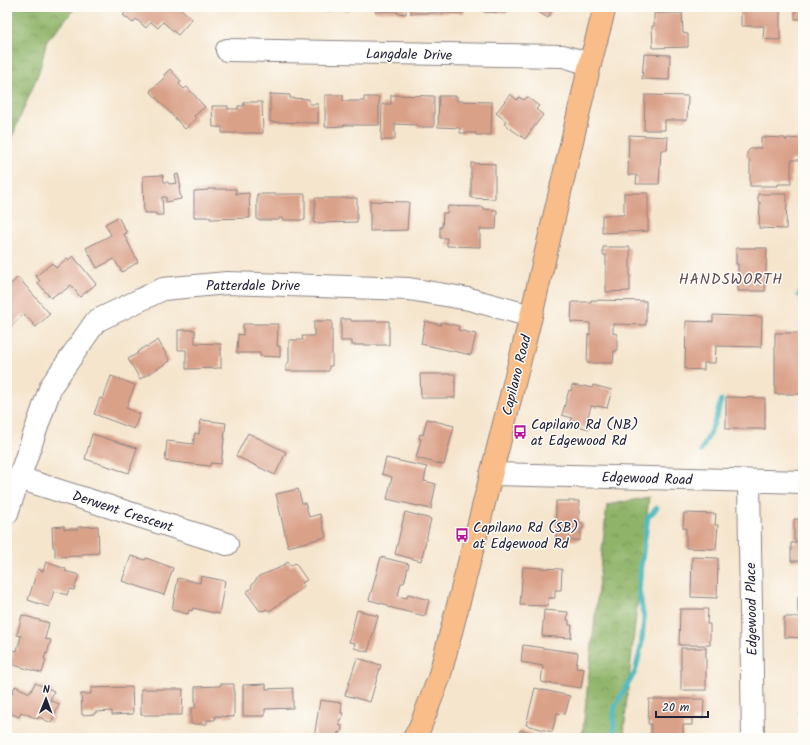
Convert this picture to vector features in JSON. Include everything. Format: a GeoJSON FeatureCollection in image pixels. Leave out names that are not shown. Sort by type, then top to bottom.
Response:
{"type":"FeatureCollection","features":[{"type":"Feature","properties":{"kind":"main road","name":"Capilano Road"},"geometry":{"type":"LineString","coordinates":[[414,738],[420,727],[439,678],[531,316],[590,64],[605,7]]}},
{"type":"Feature","properties":{"kind":"street","name":"Langdale Drive"},"geometry":{"type":"LineString","coordinates":[[227,50],[563,56],[590,64]]}},
{"type":"Feature","properties":{"kind":"street","name":"Patterdale Drive"},"geometry":{"type":"LineString","coordinates":[[7,512],[51,386],[96,321],[163,289],[227,283],[409,289],[469,299],[531,316]]}},
{"type":"Feature","properties":{"kind":"street","name":"Edgewood Road"},"geometry":{"type":"LineString","coordinates":[[491,474],[803,482]]}},
{"type":"Feature","properties":{"kind":"street","name":"Derwent Crescent"},"geometry":{"type":"LineString","coordinates":[[19,478],[226,544]]}},
{"type":"Feature","properties":{"kind":"street","name":"Edgewood Place"},"geometry":{"type":"LineString","coordinates":[[749,481],[753,738]]}},
{"type":"Feature","properties":{"kind":"green space"},"geometry":{"type":"Polygon","coordinates":[[[7,7],[76,7],[47,41],[39,72],[7,149],[7,7]]]}},
{"type":"Feature","properties":{"kind":"green space"},"geometry":{"type":"Polygon","coordinates":[[[649,497],[626,707],[624,738],[582,738],[607,505],[649,497]]]}},
{"type":"Feature","properties":{"kind":"building"},"geometry":{"type":"Polygon","coordinates":[[[122,7],[179,7],[192,19],[178,35],[163,22],[158,28],[151,22],[146,28],[136,19],[133,23],[123,15],[127,11],[122,7]]]}},
{"type":"Feature","properties":{"kind":"building"},"geometry":{"type":"Polygon","coordinates":[[[274,7],[283,7],[283,10],[274,10],[274,7]]]}},
{"type":"Feature","properties":{"kind":"building"},"geometry":{"type":"Polygon","coordinates":[[[319,7],[349,7],[349,11],[333,9],[333,11],[319,11],[319,7]]]}},
{"type":"Feature","properties":{"kind":"building"},"geometry":{"type":"Polygon","coordinates":[[[375,7],[406,7],[406,14],[397,13],[397,11],[375,12],[375,7]]]}},
{"type":"Feature","properties":{"kind":"building"},"geometry":{"type":"Polygon","coordinates":[[[411,7],[464,7],[464,13],[411,13],[411,7]]]}},
{"type":"Feature","properties":{"kind":"building"},"geometry":{"type":"Polygon","coordinates":[[[469,7],[519,7],[519,10],[507,10],[507,13],[484,12],[485,9],[469,9],[469,7]]]}},
{"type":"Feature","properties":{"kind":"building"},"geometry":{"type":"Polygon","coordinates":[[[530,7],[554,7],[548,18],[530,7]]]}},
{"type":"Feature","properties":{"kind":"building"},"geometry":{"type":"Polygon","coordinates":[[[715,7],[715,9],[680,8],[715,7]]]}},
{"type":"Feature","properties":{"kind":"building"},"geometry":{"type":"Polygon","coordinates":[[[741,7],[780,7],[780,40],[763,39],[764,26],[741,26],[741,7]]]}},
{"type":"Feature","properties":{"kind":"building"},"geometry":{"type":"Polygon","coordinates":[[[795,7],[803,7],[803,19],[795,19],[795,7]]]}},
{"type":"Feature","properties":{"kind":"building"},"geometry":{"type":"Polygon","coordinates":[[[654,13],[682,13],[683,33],[688,34],[688,47],[653,48],[652,26],[654,26],[654,13]]]}},
{"type":"Feature","properties":{"kind":"building"},"geometry":{"type":"Polygon","coordinates":[[[644,54],[670,55],[669,80],[642,79],[644,54]]]}},
{"type":"Feature","properties":{"kind":"building"},"geometry":{"type":"Polygon","coordinates":[[[170,69],[181,81],[179,84],[184,89],[187,87],[205,107],[194,116],[196,119],[185,129],[150,91],[165,77],[164,75],[170,69]]]}},
{"type":"Feature","properties":{"kind":"building"},"geometry":{"type":"Polygon","coordinates":[[[270,94],[290,95],[290,98],[309,99],[309,104],[318,104],[318,123],[270,122],[270,94]]]}},
{"type":"Feature","properties":{"kind":"building"},"geometry":{"type":"Polygon","coordinates":[[[510,94],[517,100],[519,97],[524,100],[527,97],[539,106],[536,109],[543,115],[525,139],[504,124],[506,121],[496,113],[510,94]]]}},
{"type":"Feature","properties":{"kind":"building"},"geometry":{"type":"Polygon","coordinates":[[[325,95],[343,95],[343,101],[364,101],[364,97],[379,97],[379,125],[344,125],[325,127],[325,95]]]}},
{"type":"Feature","properties":{"kind":"building"},"geometry":{"type":"Polygon","coordinates":[[[391,95],[434,96],[434,127],[417,127],[417,125],[395,124],[395,140],[381,140],[382,104],[391,104],[391,95]]]}},
{"type":"Feature","properties":{"kind":"building"},"geometry":{"type":"Polygon","coordinates":[[[645,95],[688,96],[687,120],[665,120],[665,130],[644,130],[645,95]]]}},
{"type":"Feature","properties":{"kind":"building"},"geometry":{"type":"Polygon","coordinates":[[[439,96],[457,96],[457,101],[492,102],[491,135],[460,133],[460,128],[438,127],[439,96]]]}},
{"type":"Feature","properties":{"kind":"building"},"geometry":{"type":"Polygon","coordinates":[[[244,102],[262,102],[263,133],[222,133],[222,127],[213,127],[212,106],[228,106],[228,109],[238,109],[238,106],[244,106],[244,102]]]}},
{"type":"Feature","properties":{"kind":"building"},"geometry":{"type":"Polygon","coordinates":[[[629,135],[668,137],[667,150],[661,150],[659,184],[636,184],[637,175],[628,175],[629,135]]]}},
{"type":"Feature","properties":{"kind":"building"},"geometry":{"type":"Polygon","coordinates":[[[761,137],[785,138],[785,140],[787,140],[787,138],[803,139],[803,160],[791,160],[791,184],[778,184],[778,186],[750,186],[750,161],[747,157],[747,153],[753,148],[761,148],[761,137]]]}},
{"type":"Feature","properties":{"kind":"building"},"geometry":{"type":"Polygon","coordinates":[[[471,163],[495,164],[495,199],[471,198],[471,163]]]}},
{"type":"Feature","properties":{"kind":"building"},"geometry":{"type":"Polygon","coordinates":[[[178,174],[181,188],[179,188],[181,199],[166,202],[166,197],[162,197],[163,215],[156,215],[156,213],[144,213],[143,176],[163,175],[164,182],[168,182],[169,184],[177,183],[175,175],[178,174]]]}},
{"type":"Feature","properties":{"kind":"building"},"geometry":{"type":"Polygon","coordinates":[[[208,189],[236,189],[236,194],[249,193],[250,218],[210,219],[210,217],[194,217],[194,191],[208,189]]]}},
{"type":"Feature","properties":{"kind":"building"},"geometry":{"type":"Polygon","coordinates":[[[624,193],[648,193],[648,231],[602,233],[602,215],[624,215],[624,193]]]}},
{"type":"Feature","properties":{"kind":"building"},"geometry":{"type":"Polygon","coordinates":[[[257,194],[305,194],[305,220],[283,220],[283,218],[279,218],[279,220],[257,220],[257,194]]]}},
{"type":"Feature","properties":{"kind":"building"},"geometry":{"type":"Polygon","coordinates":[[[758,194],[787,194],[786,229],[759,228],[760,202],[758,202],[758,194]]]}},
{"type":"Feature","properties":{"kind":"building"},"geometry":{"type":"Polygon","coordinates":[[[315,198],[357,198],[357,222],[314,223],[315,198]]]}},
{"type":"Feature","properties":{"kind":"building"},"geometry":{"type":"Polygon","coordinates":[[[370,201],[409,202],[407,230],[370,231],[370,201]]]}},
{"type":"Feature","properties":{"kind":"building"},"geometry":{"type":"Polygon","coordinates":[[[448,206],[483,207],[483,209],[497,210],[496,229],[480,229],[480,247],[447,246],[447,238],[440,238],[440,227],[442,227],[443,213],[447,213],[448,206]]]}},
{"type":"Feature","properties":{"kind":"building"},"geometry":{"type":"Polygon","coordinates":[[[118,217],[127,233],[124,234],[138,262],[122,272],[114,259],[97,268],[86,248],[111,235],[105,224],[118,217]]]}},
{"type":"Feature","properties":{"kind":"building"},"geometry":{"type":"Polygon","coordinates":[[[603,247],[630,247],[630,291],[606,292],[606,255],[603,255],[603,247]]]}},
{"type":"Feature","properties":{"kind":"building"},"geometry":{"type":"Polygon","coordinates":[[[736,248],[767,248],[765,291],[738,291],[738,264],[736,264],[736,248]]]}},
{"type":"Feature","properties":{"kind":"building"},"geometry":{"type":"Polygon","coordinates":[[[73,256],[96,284],[80,297],[71,285],[60,294],[59,292],[51,298],[38,283],[40,281],[36,276],[52,263],[56,268],[67,258],[68,260],[73,256]]]}},
{"type":"Feature","properties":{"kind":"building"},"geometry":{"type":"Polygon","coordinates":[[[18,277],[50,314],[36,327],[24,314],[7,330],[7,302],[11,298],[7,294],[7,288],[18,277]]]}},
{"type":"Feature","properties":{"kind":"building"},"geometry":{"type":"Polygon","coordinates":[[[591,300],[646,301],[646,325],[613,324],[613,333],[617,334],[617,351],[614,351],[613,363],[587,363],[590,323],[571,322],[572,302],[591,302],[591,300]]]}},
{"type":"Feature","properties":{"kind":"building"},"geometry":{"type":"Polygon","coordinates":[[[713,315],[762,317],[761,347],[716,346],[715,363],[704,363],[704,370],[685,369],[686,321],[713,322],[713,315]]]}},
{"type":"Feature","properties":{"kind":"building"},"geometry":{"type":"Polygon","coordinates":[[[341,319],[351,319],[351,321],[389,321],[389,345],[352,345],[352,341],[341,341],[341,319]]]}},
{"type":"Feature","properties":{"kind":"building"},"geometry":{"type":"Polygon","coordinates":[[[314,321],[332,321],[332,366],[329,366],[329,371],[286,371],[286,365],[289,362],[289,340],[303,340],[302,336],[314,336],[314,321]]]}},
{"type":"Feature","properties":{"kind":"building"},"geometry":{"type":"Polygon","coordinates":[[[425,321],[441,325],[441,322],[459,326],[458,330],[476,334],[471,355],[421,344],[425,321]]]}},
{"type":"Feature","properties":{"kind":"building"},"geometry":{"type":"Polygon","coordinates":[[[243,324],[278,324],[277,346],[280,346],[280,357],[260,356],[260,353],[237,353],[238,334],[243,335],[243,324]]]}},
{"type":"Feature","properties":{"kind":"building"},"geometry":{"type":"Polygon","coordinates":[[[178,330],[195,330],[195,343],[221,344],[221,368],[186,369],[186,350],[178,350],[178,330]]]}},
{"type":"Feature","properties":{"kind":"building"},"geometry":{"type":"Polygon","coordinates":[[[775,333],[803,333],[803,394],[775,394],[775,333]]]}},
{"type":"Feature","properties":{"kind":"building"},"geometry":{"type":"Polygon","coordinates":[[[158,340],[170,361],[140,379],[128,359],[146,346],[147,347],[158,340]]]}},
{"type":"Feature","properties":{"kind":"building"},"geometry":{"type":"Polygon","coordinates":[[[420,374],[455,374],[455,398],[421,398],[420,374]]]}},
{"type":"Feature","properties":{"kind":"building"},"geometry":{"type":"Polygon","coordinates":[[[111,376],[135,385],[126,408],[140,414],[134,429],[94,414],[100,398],[103,399],[111,376]]]}},
{"type":"Feature","properties":{"kind":"building"},"geometry":{"type":"Polygon","coordinates":[[[572,385],[592,388],[593,385],[612,390],[607,408],[591,406],[587,420],[591,421],[589,429],[570,424],[572,418],[562,415],[569,390],[571,391],[572,385]]]}},
{"type":"Feature","properties":{"kind":"building"},"geometry":{"type":"Polygon","coordinates":[[[726,397],[765,398],[765,429],[726,429],[726,397]]]}},
{"type":"Feature","properties":{"kind":"building"},"geometry":{"type":"Polygon","coordinates":[[[427,419],[454,426],[444,465],[416,458],[421,439],[419,439],[420,434],[423,435],[427,419]]]}},
{"type":"Feature","properties":{"kind":"building"},"geometry":{"type":"Polygon","coordinates":[[[201,420],[226,423],[221,464],[211,463],[210,466],[165,461],[167,441],[193,444],[195,433],[199,434],[201,420]]]}},
{"type":"Feature","properties":{"kind":"building"},"geometry":{"type":"Polygon","coordinates":[[[248,433],[286,452],[275,475],[236,456],[248,433]]]}},
{"type":"Feature","properties":{"kind":"building"},"geometry":{"type":"Polygon","coordinates":[[[92,434],[137,448],[129,473],[85,459],[92,434]]]}},
{"type":"Feature","properties":{"kind":"building"},"geometry":{"type":"Polygon","coordinates":[[[386,458],[427,467],[424,481],[436,484],[431,509],[387,499],[392,477],[382,474],[386,458]]]}},
{"type":"Feature","properties":{"kind":"building"},"geometry":{"type":"Polygon","coordinates":[[[298,489],[302,503],[305,503],[309,517],[320,514],[326,537],[288,547],[276,494],[298,489]]]}},
{"type":"Feature","properties":{"kind":"building"},"geometry":{"type":"Polygon","coordinates":[[[556,501],[579,501],[579,522],[583,523],[583,529],[581,529],[580,533],[580,540],[556,541],[556,501]]]}},
{"type":"Feature","properties":{"kind":"building"},"geometry":{"type":"Polygon","coordinates":[[[405,512],[431,519],[421,561],[395,554],[405,512]]]}},
{"type":"Feature","properties":{"kind":"building"},"geometry":{"type":"Polygon","coordinates":[[[684,513],[716,514],[715,525],[718,525],[716,549],[686,548],[686,528],[683,528],[684,513]]]}},
{"type":"Feature","properties":{"kind":"building"},"geometry":{"type":"Polygon","coordinates":[[[794,519],[803,519],[803,561],[791,561],[791,543],[796,543],[796,540],[794,540],[794,519]]]}},
{"type":"Feature","properties":{"kind":"building"},"geometry":{"type":"Polygon","coordinates":[[[64,526],[64,529],[78,529],[78,527],[98,526],[99,553],[82,554],[82,556],[55,557],[52,527],[64,526]]]}},
{"type":"Feature","properties":{"kind":"building"},"geometry":{"type":"Polygon","coordinates":[[[131,556],[145,560],[146,558],[173,568],[164,595],[122,581],[131,556]]]}},
{"type":"Feature","properties":{"kind":"building"},"geometry":{"type":"Polygon","coordinates":[[[381,557],[409,564],[404,583],[401,583],[398,596],[407,598],[408,594],[429,600],[425,616],[388,607],[388,605],[369,600],[381,557]]]}},
{"type":"Feature","properties":{"kind":"building"},"geometry":{"type":"Polygon","coordinates":[[[692,557],[718,558],[717,598],[691,597],[692,557]]]}},
{"type":"Feature","properties":{"kind":"building"},"geometry":{"type":"Polygon","coordinates":[[[46,562],[66,569],[65,571],[79,575],[74,590],[69,589],[67,595],[54,591],[49,607],[28,600],[38,569],[43,571],[46,562]]]}},
{"type":"Feature","properties":{"kind":"building"},"geometry":{"type":"Polygon","coordinates":[[[288,562],[291,566],[295,563],[307,580],[302,583],[304,587],[269,611],[267,609],[260,611],[246,592],[252,588],[251,586],[259,576],[277,569],[288,562]]]}},
{"type":"Feature","properties":{"kind":"building"},"geometry":{"type":"Polygon","coordinates":[[[523,567],[562,569],[561,590],[555,590],[555,598],[548,598],[548,606],[520,605],[523,567]]]}},
{"type":"Feature","properties":{"kind":"building"},"geometry":{"type":"Polygon","coordinates":[[[201,576],[225,581],[219,614],[193,608],[192,611],[189,610],[188,614],[172,610],[178,578],[200,583],[201,576]]]}},
{"type":"Feature","properties":{"kind":"building"},"geometry":{"type":"Polygon","coordinates":[[[798,596],[803,596],[803,638],[784,637],[784,617],[801,617],[800,612],[798,612],[798,596]]]}},
{"type":"Feature","properties":{"kind":"building"},"geometry":{"type":"Polygon","coordinates":[[[680,609],[708,609],[707,624],[710,624],[710,645],[679,645],[680,609]]]}},
{"type":"Feature","properties":{"kind":"building"},"geometry":{"type":"Polygon","coordinates":[[[357,610],[378,616],[368,652],[354,648],[355,643],[349,642],[357,610]]]}},
{"type":"Feature","properties":{"kind":"building"},"geometry":{"type":"Polygon","coordinates":[[[544,610],[568,612],[567,620],[569,620],[569,625],[572,625],[571,638],[542,636],[544,610]]]}},
{"type":"Feature","properties":{"kind":"building"},"geometry":{"type":"Polygon","coordinates":[[[22,615],[49,623],[45,639],[51,640],[44,659],[46,660],[42,673],[10,664],[14,650],[17,651],[21,636],[17,635],[22,615]]]}},
{"type":"Feature","properties":{"kind":"building"},"geometry":{"type":"Polygon","coordinates":[[[523,645],[578,653],[576,668],[584,669],[581,688],[541,682],[543,666],[521,662],[523,645]]]}},
{"type":"Feature","properties":{"kind":"building"},"geometry":{"type":"Polygon","coordinates":[[[681,648],[706,648],[706,690],[681,690],[681,648]]]}},
{"type":"Feature","properties":{"kind":"building"},"geometry":{"type":"Polygon","coordinates":[[[357,658],[381,665],[370,702],[345,695],[357,658]]]}},
{"type":"Feature","properties":{"kind":"building"},"geometry":{"type":"Polygon","coordinates":[[[35,683],[54,691],[50,700],[59,704],[51,723],[39,717],[38,719],[21,712],[19,717],[7,712],[7,705],[15,686],[30,693],[35,683]]]}},
{"type":"Feature","properties":{"kind":"building"},"geometry":{"type":"Polygon","coordinates":[[[220,684],[234,684],[234,717],[215,716],[215,720],[207,720],[207,724],[191,724],[191,708],[195,708],[195,687],[220,686],[220,684]]]}},
{"type":"Feature","properties":{"kind":"building"},"geometry":{"type":"Polygon","coordinates":[[[266,684],[266,689],[293,688],[293,708],[265,709],[265,716],[243,716],[243,685],[266,684]]]}},
{"type":"Feature","properties":{"kind":"building"},"geometry":{"type":"Polygon","coordinates":[[[132,687],[133,714],[112,715],[112,711],[95,712],[95,714],[82,715],[81,694],[91,694],[91,688],[132,687]]]}},
{"type":"Feature","properties":{"kind":"building"},"geometry":{"type":"Polygon","coordinates":[[[535,688],[570,696],[565,714],[557,713],[552,732],[526,725],[535,688]]]}},
{"type":"Feature","properties":{"kind":"building"},"geometry":{"type":"Polygon","coordinates":[[[141,689],[183,689],[182,715],[141,715],[141,689]]]}},
{"type":"Feature","properties":{"kind":"building"},"geometry":{"type":"Polygon","coordinates":[[[649,699],[704,699],[703,718],[692,718],[692,725],[683,725],[683,738],[651,738],[651,724],[648,724],[649,699]]]}},
{"type":"Feature","properties":{"kind":"building"},"geometry":{"type":"Polygon","coordinates":[[[320,700],[342,703],[341,713],[343,713],[339,725],[342,726],[341,733],[338,732],[338,738],[314,738],[320,700]]]}},
{"type":"Feature","properties":{"kind":"building"},"geometry":{"type":"Polygon","coordinates":[[[800,713],[803,713],[803,730],[800,730],[800,713]]]}},
{"type":"Feature","properties":{"kind":"building"},"geometry":{"type":"Polygon","coordinates":[[[520,730],[533,734],[533,736],[540,738],[518,738],[520,730]]]}},
{"type":"Feature","properties":{"kind":"waterway"},"geometry":{"type":"LineString","coordinates":[[799,295],[803,288]]}},
{"type":"Feature","properties":{"kind":"waterway"},"geometry":{"type":"LineString","coordinates":[[701,451],[713,426],[721,400]]}},
{"type":"Feature","properties":{"kind":"waterway"},"geometry":{"type":"LineString","coordinates":[[613,738],[615,706],[635,672],[641,647],[644,619],[639,591],[641,566],[648,517],[657,508]]}},
{"type":"Feature","properties":{"kind":"place","name":"Capilano Rd (NB) at Edgewood Rd"},"geometry":{"type":"Point","coordinates":[520,432]}},
{"type":"Feature","properties":{"kind":"place","name":"Capilano Rd (SB) at Edgewood Rd"},"geometry":{"type":"Point","coordinates":[462,535]}},
{"type":"Feature","properties":{"kind":"district","name":"HANDSWORTH"},"geometry":{"type":"Point","coordinates":[731,279]}}]}
